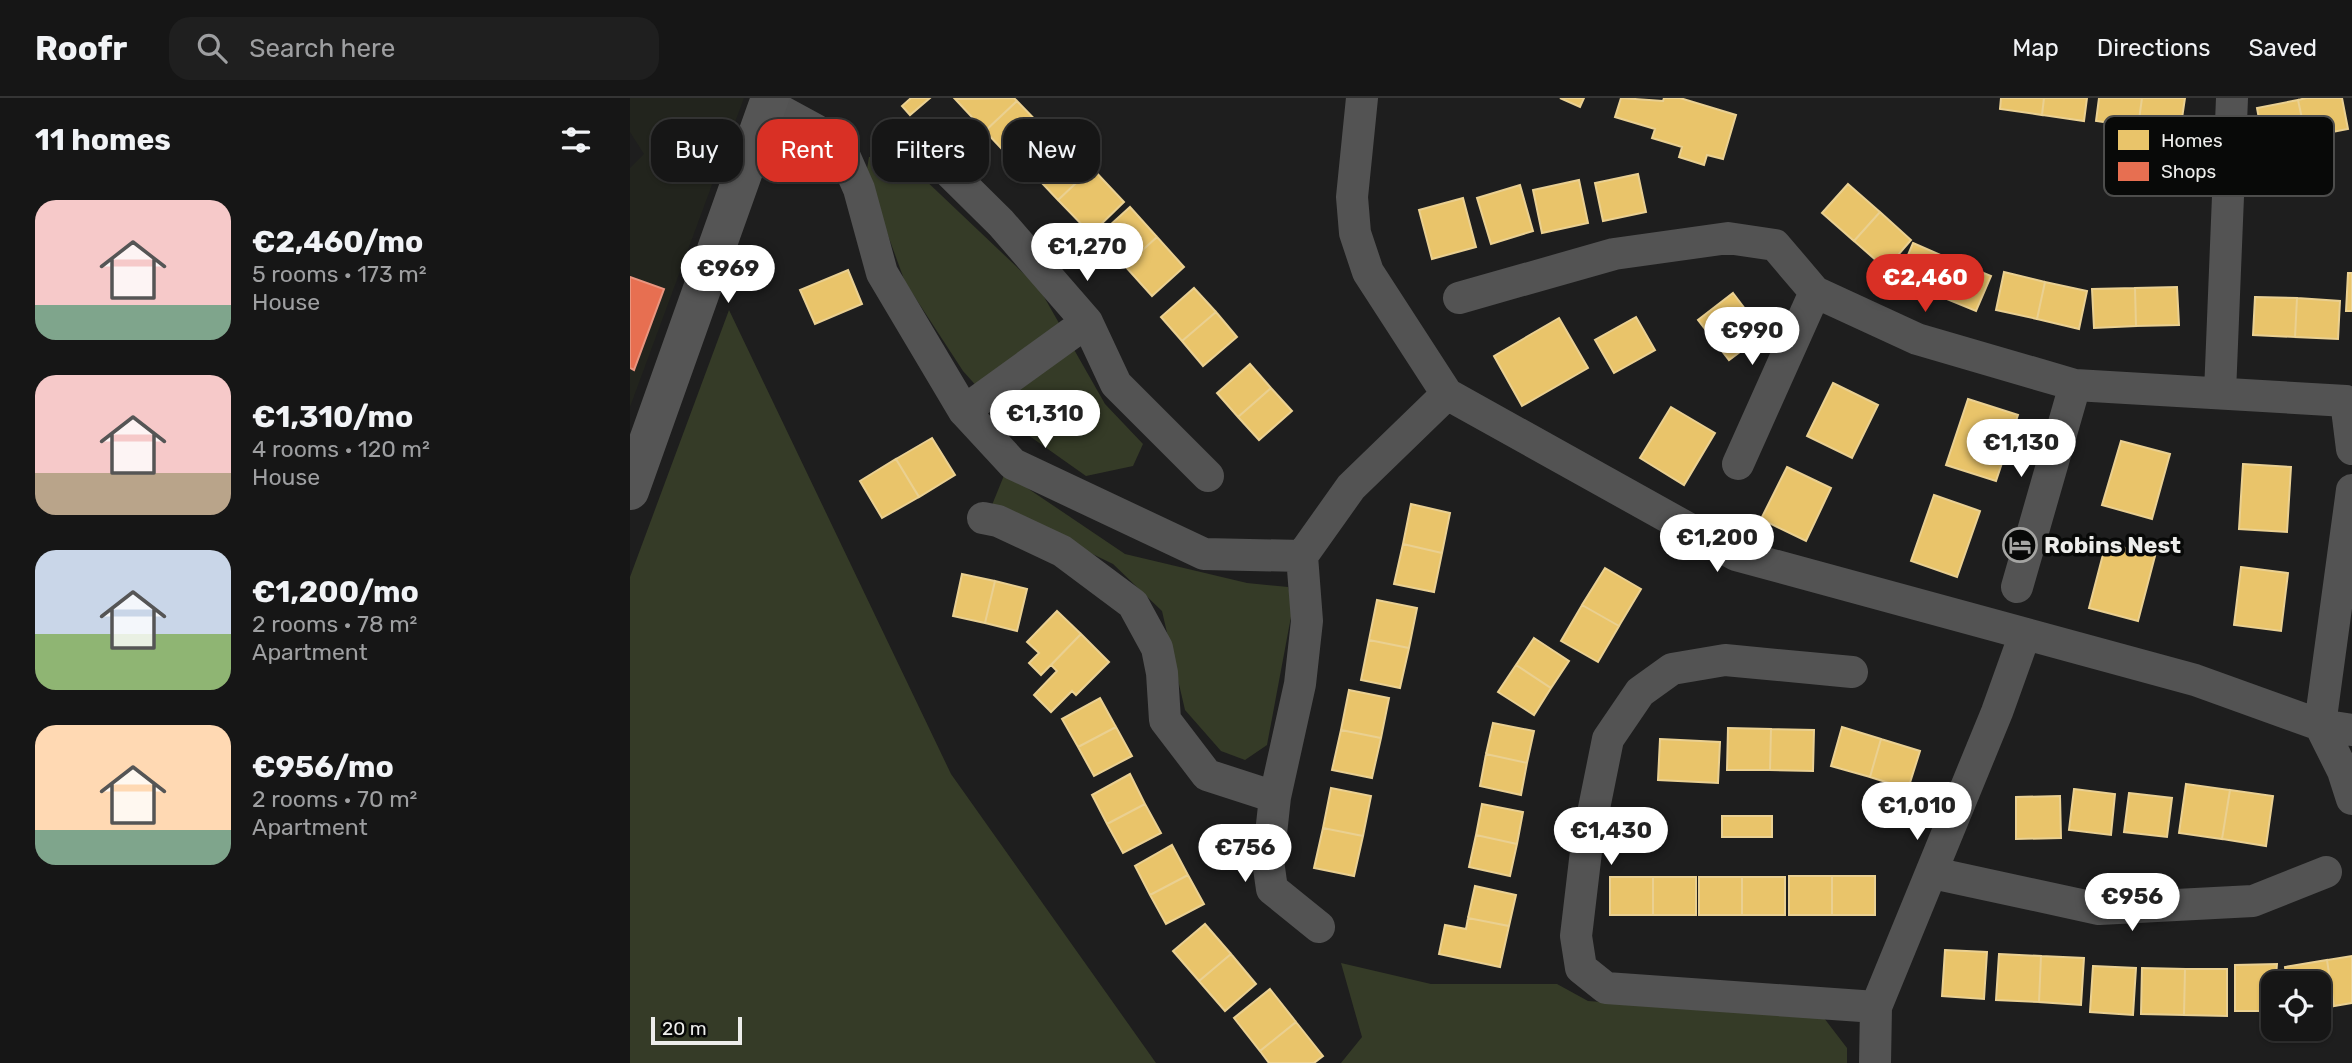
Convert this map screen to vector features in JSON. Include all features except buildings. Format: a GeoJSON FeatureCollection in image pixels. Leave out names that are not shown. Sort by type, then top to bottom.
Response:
{"type":"FeatureCollection","features":[{"type":"Feature","properties":{"kind":"main road"},"geometry":{"type":"LineString","coordinates":[[631,487],[769,101]]}},
{"type":"Feature","properties":{"kind":"street"},"geometry":{"type":"LineString","coordinates":[[1362,98],[1352,197],[1355,233],[1368,272],[1447,394],[1736,555],[2195,680],[2320,725],[2352,730]]}},
{"type":"Feature","properties":{"kind":"street"},"geometry":{"type":"LineString","coordinates":[[2231,116],[2232,98]]}},
{"type":"Feature","properties":{"kind":"street"},"geometry":{"type":"LineString","coordinates":[[769,101],[816,130],[844,155],[859,189],[882,273],[964,411],[1013,464],[1204,554],[1302,556]]}},
{"type":"Feature","properties":{"kind":"street"},"geometry":{"type":"LineString","coordinates":[[960,182],[1001,223],[1087,323],[1116,384],[1208,476]]}},
{"type":"Feature","properties":{"kind":"street"},"geometry":{"type":"LineString","coordinates":[[2220,393],[2228,196]]}},
{"type":"Feature","properties":{"kind":"street"},"geometry":{"type":"LineString","coordinates":[[1459,298],[1614,254],[1728,238],[1775,245],[1815,292],[1917,339],[2076,385],[2349,400],[2352,449]]}},
{"type":"Feature","properties":{"kind":"street"},"geometry":{"type":"LineString","coordinates":[[1738,464],[1815,292]]}},
{"type":"Feature","properties":{"kind":"street"},"geometry":{"type":"LineString","coordinates":[[964,411],[1087,323]]}},
{"type":"Feature","properties":{"kind":"street"},"geometry":{"type":"LineString","coordinates":[[2017,587],[2076,385]]}},
{"type":"Feature","properties":{"kind":"street"},"geometry":{"type":"LineString","coordinates":[[1319,927],[1272,889],[1268,861],[1275,797],[1300,684],[1307,621],[1302,556],[1351,487],[1447,394]]}},
{"type":"Feature","properties":{"kind":"street"},"geometry":{"type":"LineString","coordinates":[[2352,490],[2320,725],[2343,771],[2352,799]]}},
{"type":"Feature","properties":{"kind":"street"},"geometry":{"type":"LineString","coordinates":[[983,518],[998,521],[1062,551],[1133,604],[1157,648],[1163,673],[1165,720],[1207,775],[1275,797]]}},
{"type":"Feature","properties":{"kind":"street"},"geometry":{"type":"LineString","coordinates":[[1875,1063],[1876,1007],[1933,873],[2025,634]]}},
{"type":"Feature","properties":{"kind":"street"},"geometry":{"type":"LineString","coordinates":[[1852,672],[1725,660],[1672,668],[1640,692],[1608,739],[1587,843],[1576,936],[1581,968],[1606,988],[1876,1007]]}},
{"type":"Feature","properties":{"kind":"street"},"geometry":{"type":"LineString","coordinates":[[1933,873],[2099,909],[2253,901],[2326,872]]}},
{"type":"Feature","properties":{"kind":"shaded area"},"geometry":{"type":"Polygon","coordinates":[[[630,98],[744,98],[736,119],[651,119],[651,182],[713,182],[630,407],[630,168],[644,154],[630,132],[630,98]]]}},
{"type":"Feature","properties":{"kind":"green space"},"geometry":{"type":"Polygon","coordinates":[[[869,157],[872,157],[872,182],[927,182],[1039,288],[1105,404],[1143,444],[1133,466],[1086,476],[1007,420],[963,371],[905,282],[866,175],[869,157]]]}},
{"type":"Feature","properties":{"kind":"green space"},"geometry":{"type":"Polygon","coordinates":[[[729,310],[951,774],[1156,1063],[630,1063],[630,577],[729,310]]]}},
{"type":"Feature","properties":{"kind":"green space"},"geometry":{"type":"Polygon","coordinates":[[[1005,473],[1125,554],[1247,583],[1288,587],[1293,606],[1267,745],[1245,760],[1221,751],[1185,710],[1162,611],[1113,564],[992,505],[1005,473]]]}},
{"type":"Feature","properties":{"kind":"green space"},"geometry":{"type":"Polygon","coordinates":[[[1341,963],[1431,984],[1557,984],[1588,1001],[1824,1018],[1847,1048],[1847,1063],[1341,1063],[1362,1037],[1341,963]]]}},
{"type":"Feature","properties":{"kind":"place","name":"Robins Nest"},"geometry":{"type":"Point","coordinates":[2020,545]}}]}
